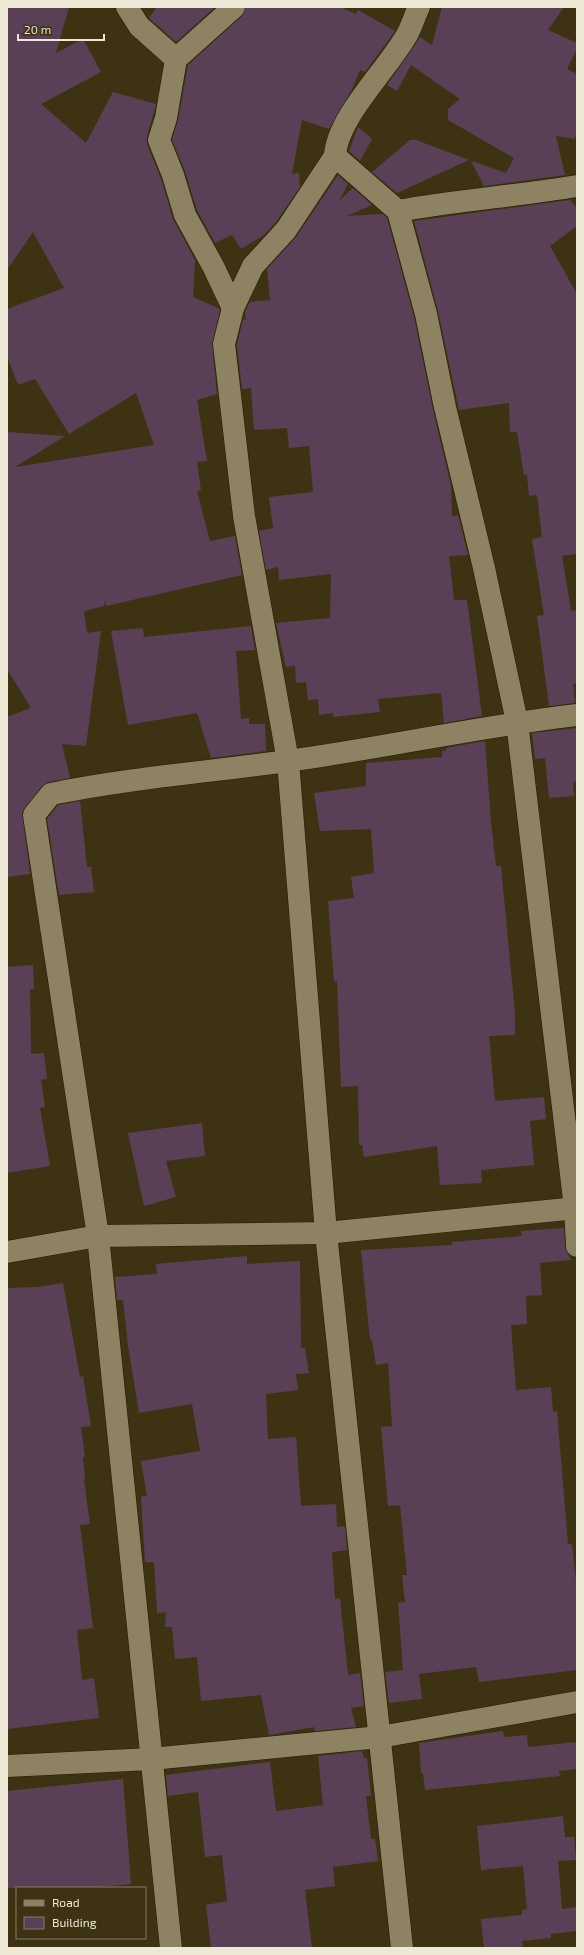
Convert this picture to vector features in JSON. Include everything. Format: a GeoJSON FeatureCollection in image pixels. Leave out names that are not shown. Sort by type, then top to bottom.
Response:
{"type":"FeatureCollection","features":[{"type":"Feature","properties":{"kind":"street"},"geometry":{"type":"LineString","coordinates":[[127,7],[139,26],[176,59]]}},
{"type":"Feature","properties":{"kind":"street"},"geometry":{"type":"LineString","coordinates":[[232,308],[213,266],[185,215],[173,175],[159,140],[166,118],[176,59],[234,7]]}},
{"type":"Feature","properties":{"kind":"street"},"geometry":{"type":"LineString","coordinates":[[402,1948],[326,1233],[288,761],[244,516],[224,344],[232,308],[253,266],[286,230],[335,156],[335,145],[350,116],[405,37],[419,7]]}},
{"type":"Feature","properties":{"kind":"street"},"geometry":{"type":"LineString","coordinates":[[335,156],[398,211],[426,314],[445,407],[484,568],[517,722],[576,1208],[577,1246]]}},
{"type":"Feature","properties":{"kind":"street"},"geometry":{"type":"LineString","coordinates":[[398,211],[445,203],[526,194],[577,186]]}},
{"type":"Feature","properties":{"kind":"street"},"geometry":{"type":"LineString","coordinates":[[171,1948],[98,1236],[34,815],[51,794],[101,784],[288,761],[517,722],[577,715]]}},
{"type":"Feature","properties":{"kind":"street"},"geometry":{"type":"LineString","coordinates":[[7,1252],[98,1236],[326,1233],[576,1208]]}},
{"type":"Feature","properties":{"kind":"street"},"geometry":{"type":"LineString","coordinates":[[7,1766],[151,1759],[380,1737],[577,1702]]}},
{"type":"Feature","properties":{"kind":"building"},"geometry":{"type":"Polygon","coordinates":[[[7,7],[69,7],[56,53],[83,39],[101,72],[41,104],[86,143],[113,92],[156,104],[147,136],[147,144],[161,179],[173,219],[195,260],[193,297],[220,309],[212,345],[217,394],[197,400],[207,461],[197,462],[201,490],[197,491],[210,541],[235,536],[242,575],[106,606],[105,600],[104,606],[84,611],[87,633],[101,631],[86,746],[62,744],[70,778],[49,782],[42,786],[22,812],[30,874],[7,877],[7,717],[31,708],[7,669],[7,432],[65,436],[15,467],[154,445],[136,393],[69,434],[35,379],[18,385],[7,356],[7,309],[64,288],[33,232],[7,270],[7,7]]]}},
{"type":"Feature","properties":{"kind":"building"},"geometry":{"type":"Polygon","coordinates":[[[157,7],[215,7],[176,42],[149,18],[157,7]]]}},
{"type":"Feature","properties":{"kind":"building"},"geometry":{"type":"Polygon","coordinates":[[[246,7],[340,7],[356,14],[358,10],[395,31],[365,72],[360,70],[352,89],[329,129],[302,120],[292,174],[299,173],[300,187],[276,222],[264,235],[241,249],[232,235],[215,243],[197,210],[185,171],[172,140],[178,120],[188,65],[242,16],[246,7]]]}},
{"type":"Feature","properties":{"kind":"building"},"geometry":{"type":"Polygon","coordinates":[[[442,7],[564,7],[548,30],[577,43],[577,49],[567,69],[577,74],[577,127],[575,139],[556,136],[565,175],[484,186],[471,161],[506,173],[514,158],[448,120],[448,109],[460,99],[411,65],[397,91],[387,85],[420,37],[432,45],[442,7]]]}},
{"type":"Feature","properties":{"kind":"building"},"geometry":{"type":"Polygon","coordinates":[[[358,127],[372,139],[360,161],[349,151],[358,127]]]}},
{"type":"Feature","properties":{"kind":"building"},"geometry":{"type":"Polygon","coordinates":[[[410,140],[416,140],[469,160],[397,193],[372,172],[410,140]]]}},
{"type":"Feature","properties":{"kind":"building"},"geometry":{"type":"Polygon","coordinates":[[[338,175],[348,184],[339,201],[353,188],[372,205],[347,216],[383,214],[387,218],[414,317],[433,410],[451,486],[452,516],[458,515],[468,555],[449,556],[454,600],[467,600],[482,716],[444,723],[441,693],[378,699],[380,712],[333,717],[333,713],[319,715],[318,699],[308,700],[306,682],[296,683],[295,666],[286,667],[276,623],[330,618],[331,574],[279,580],[278,567],[266,570],[259,531],[273,528],[269,497],[313,492],[309,446],[289,448],[287,428],[254,430],[251,388],[242,389],[237,345],[243,319],[246,320],[245,312],[250,302],[270,300],[267,269],[296,237],[338,175]]]}},
{"type":"Feature","properties":{"kind":"building"},"geometry":{"type":"Polygon","coordinates":[[[570,200],[577,208],[577,226],[550,246],[577,294],[577,554],[562,556],[571,611],[577,610],[577,683],[573,684],[575,703],[549,706],[537,616],[544,615],[532,539],[542,537],[537,495],[529,496],[527,475],[524,475],[517,432],[510,432],[509,403],[459,410],[438,311],[414,221],[570,200]]]}},
{"type":"Feature","properties":{"kind":"building"},"geometry":{"type":"Polygon","coordinates":[[[251,626],[255,650],[236,651],[241,719],[249,718],[249,724],[265,724],[266,751],[211,758],[197,713],[128,725],[111,631],[143,628],[144,637],[251,626]]]}},
{"type":"Feature","properties":{"kind":"building"},"geometry":{"type":"Polygon","coordinates":[[[577,728],[577,781],[573,782],[574,796],[549,798],[545,758],[535,759],[532,733],[577,728]]]}},
{"type":"Feature","properties":{"kind":"building"},"geometry":{"type":"Polygon","coordinates":[[[485,741],[491,822],[496,866],[501,866],[515,1014],[515,1035],[489,1036],[495,1101],[544,1097],[546,1119],[530,1121],[534,1165],[481,1170],[482,1183],[440,1185],[437,1146],[364,1157],[362,1145],[359,1145],[358,1086],[341,1087],[337,981],[334,981],[328,901],[354,898],[351,877],[374,873],[371,829],[320,831],[314,793],[366,786],[366,763],[442,757],[442,751],[446,751],[446,748],[485,741]]]}},
{"type":"Feature","properties":{"kind":"building"},"geometry":{"type":"Polygon","coordinates":[[[80,801],[87,867],[91,867],[94,892],[59,895],[47,819],[58,805],[80,801]]]}},
{"type":"Feature","properties":{"kind":"building"},"geometry":{"type":"Polygon","coordinates":[[[33,965],[34,989],[30,989],[31,1054],[44,1053],[47,1079],[41,1080],[45,1107],[40,1108],[50,1166],[7,1173],[7,967],[33,965]]]}},
{"type":"Feature","properties":{"kind":"building"},"geometry":{"type":"Polygon","coordinates":[[[202,1123],[205,1156],[166,1161],[176,1197],[144,1206],[128,1133],[202,1123]]]}},
{"type":"Feature","properties":{"kind":"building"},"geometry":{"type":"Polygon","coordinates":[[[564,1228],[565,1247],[571,1260],[540,1263],[542,1295],[526,1296],[527,1324],[511,1325],[516,1390],[551,1387],[553,1412],[557,1411],[568,1544],[572,1544],[577,1590],[577,1670],[479,1682],[476,1667],[419,1674],[422,1699],[389,1703],[385,1672],[403,1670],[398,1603],[405,1602],[402,1575],[407,1575],[400,1505],[388,1506],[381,1427],[392,1426],[388,1363],[376,1365],[372,1340],[370,1340],[361,1250],[452,1245],[452,1242],[522,1236],[521,1231],[564,1228]]]}},
{"type":"Feature","properties":{"kind":"building"},"geometry":{"type":"Polygon","coordinates":[[[247,1256],[247,1264],[300,1261],[301,1348],[305,1348],[309,1373],[296,1374],[298,1390],[266,1394],[268,1439],[296,1437],[301,1506],[336,1504],[337,1527],[345,1526],[347,1550],[332,1552],[335,1599],[340,1598],[348,1675],[360,1673],[364,1706],[351,1708],[356,1727],[315,1731],[314,1727],[269,1735],[261,1695],[201,1701],[197,1657],[175,1659],[172,1627],[165,1627],[166,1612],[157,1613],[154,1562],[145,1562],[141,1496],[147,1496],[141,1461],[200,1451],[192,1404],[139,1413],[128,1346],[123,1300],[117,1300],[115,1277],[157,1274],[156,1264],[247,1256]]]}},
{"type":"Feature","properties":{"kind":"building"},"geometry":{"type":"Polygon","coordinates":[[[63,1283],[80,1377],[83,1376],[91,1426],[81,1427],[85,1457],[83,1457],[84,1480],[90,1524],[80,1525],[93,1628],[77,1630],[82,1680],[94,1678],[99,1718],[7,1729],[7,1288],[39,1287],[63,1283]]]}},
{"type":"Feature","properties":{"kind":"building"},"geometry":{"type":"Polygon","coordinates":[[[503,1731],[504,1737],[527,1735],[528,1747],[577,1742],[577,1769],[559,1771],[560,1776],[425,1790],[423,1773],[421,1773],[419,1743],[503,1731]]]}},
{"type":"Feature","properties":{"kind":"building"},"geometry":{"type":"Polygon","coordinates":[[[362,1751],[364,1758],[367,1758],[371,1796],[366,1796],[371,1839],[375,1839],[378,1861],[333,1867],[335,1886],[305,1890],[312,1948],[211,1948],[206,1905],[227,1901],[222,1855],[205,1857],[198,1792],[168,1796],[166,1775],[270,1762],[276,1811],[323,1805],[318,1756],[362,1751]]]}},
{"type":"Feature","properties":{"kind":"building"},"geometry":{"type":"Polygon","coordinates":[[[123,1779],[131,1884],[99,1887],[7,1888],[7,1791],[123,1779]]]}},
{"type":"Feature","properties":{"kind":"building"},"geometry":{"type":"Polygon","coordinates":[[[563,1816],[565,1837],[574,1837],[576,1860],[558,1861],[562,1909],[577,1907],[577,1931],[551,1934],[551,1938],[522,1941],[523,1948],[484,1948],[481,1919],[522,1915],[522,1910],[527,1909],[523,1866],[481,1870],[477,1826],[563,1816]]]}}]}
